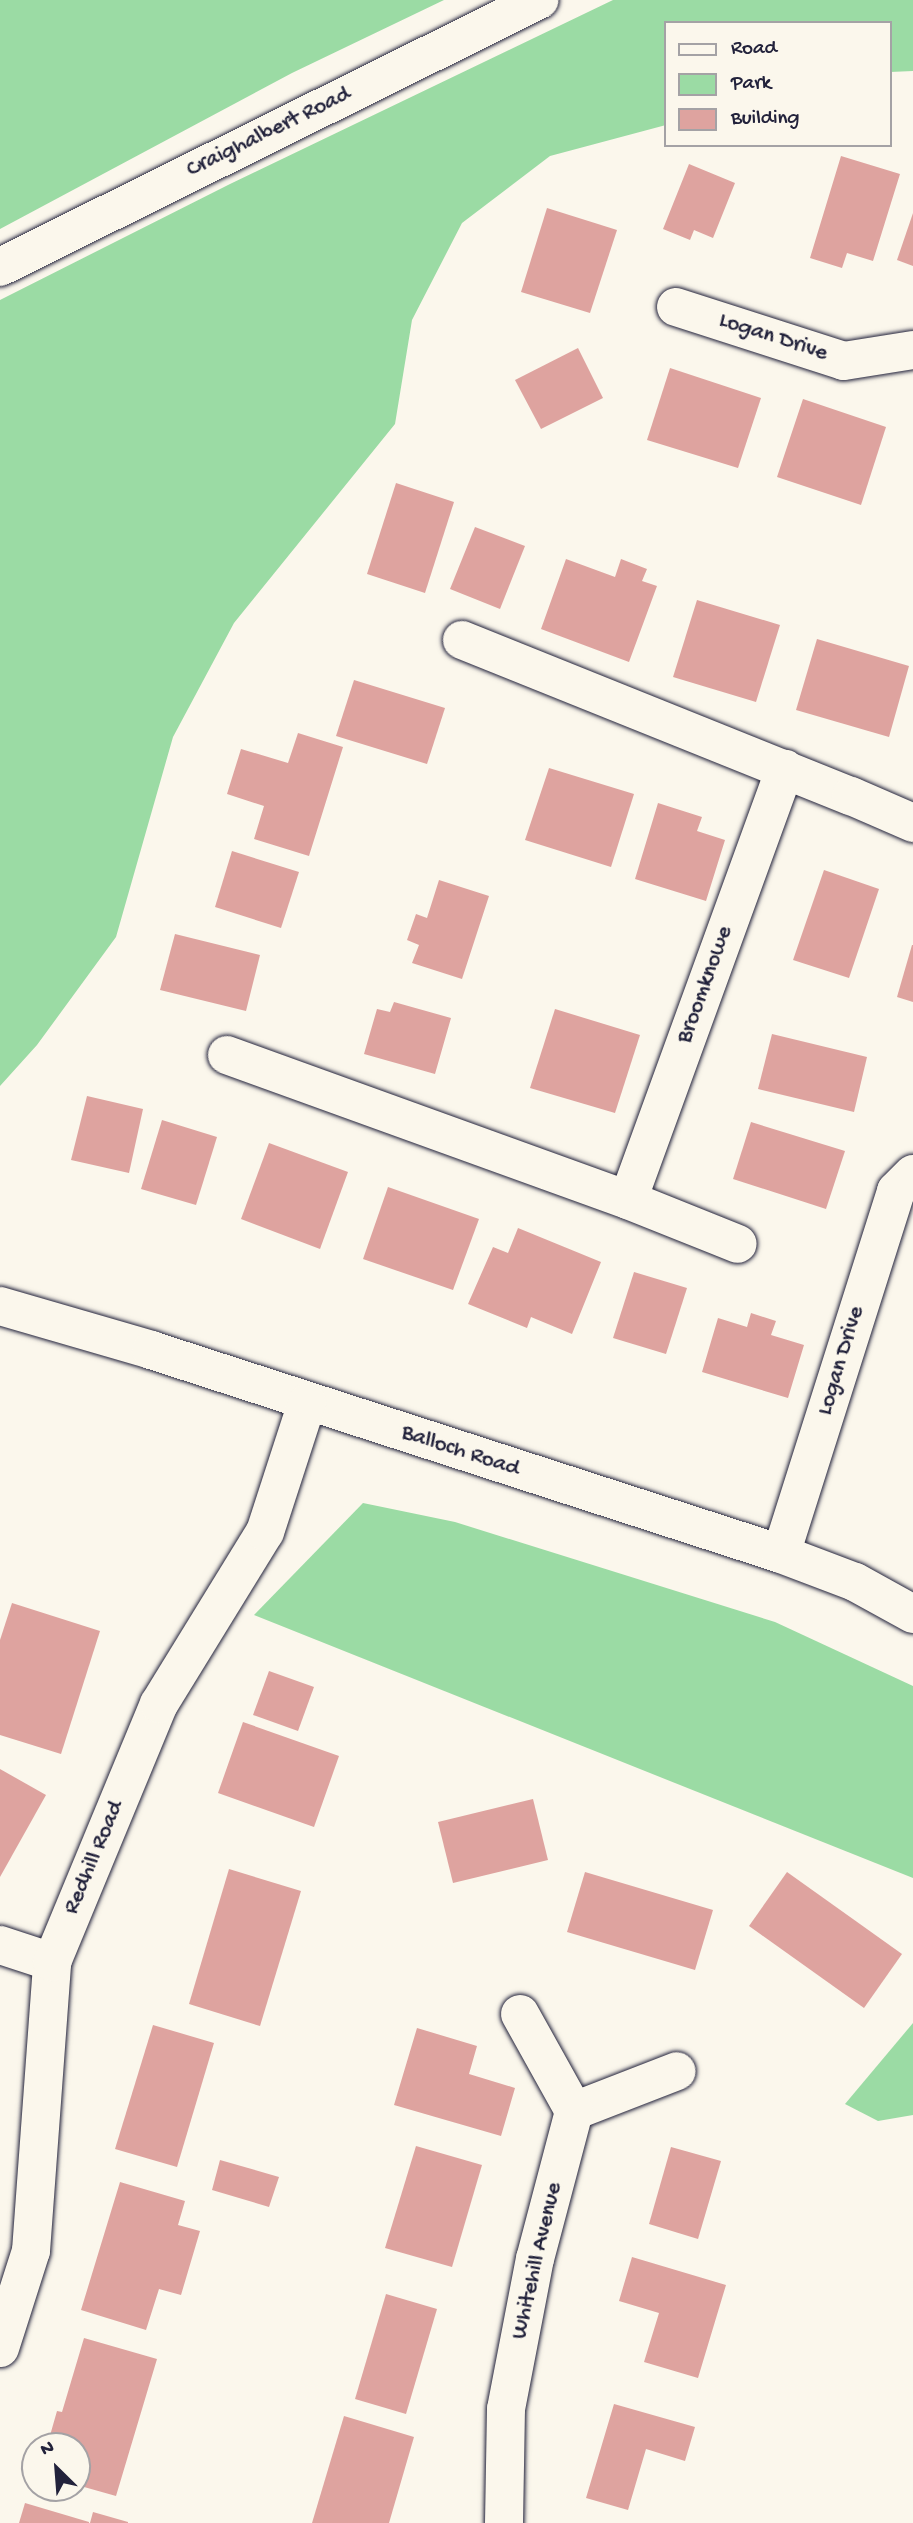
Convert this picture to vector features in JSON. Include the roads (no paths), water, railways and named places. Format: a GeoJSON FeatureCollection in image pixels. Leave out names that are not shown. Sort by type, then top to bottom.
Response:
{"type":"FeatureCollection","features":[{"type":"Feature","properties":{"kind":"street","name":"Craighalbert Road"},"geometry":{"type":"LineString","coordinates":[[0,267],[539,0]]}},
{"type":"Feature","properties":{"kind":"street","name":"Logan Drive"},"geometry":{"type":"LineString","coordinates":[[676,307],[844,361],[913,350]]}},
{"type":"Feature","properties":{"kind":"street"},"geometry":{"type":"LineString","coordinates":[[461,640],[913,823]]}},
{"type":"Feature","properties":{"kind":"street","name":"Broomknowe"},"geometry":{"type":"LineString","coordinates":[[628,1200],[785,769]]}},
{"type":"Feature","properties":{"kind":"street"},"geometry":{"type":"LineString","coordinates":[[227,1055],[628,1200],[738,1244]]}},
{"type":"Feature","properties":{"kind":"street","name":"Logan Drive"},"geometry":{"type":"LineString","coordinates":[[781,1554],[896,1191],[913,1174]]}},
{"type":"Feature","properties":{"kind":"street","name":"Balloch Road"},"geometry":{"type":"LineString","coordinates":[[0,1306],[151,1350],[307,1403],[781,1554],[855,1582],[913,1614]]}},
{"type":"Feature","properties":{"kind":"street","name":"Redhill Road"},"geometry":{"type":"LineString","coordinates":[[0,2348],[31,2251],[52,1962],[159,1704],[265,1532],[307,1403]]}},
{"type":"Feature","properties":{"kind":"street"},"geometry":{"type":"LineString","coordinates":[[0,1945],[52,1962]]}},
{"type":"Feature","properties":{"kind":"street"},"geometry":{"type":"LineString","coordinates":[[520,2014],[574,2111],[677,2071]]}},
{"type":"Feature","properties":{"kind":"street","name":"Whitehill Avenue"},"geometry":{"type":"LineString","coordinates":[[504,2523],[506,2409],[535,2259],[574,2111]]}}]}
